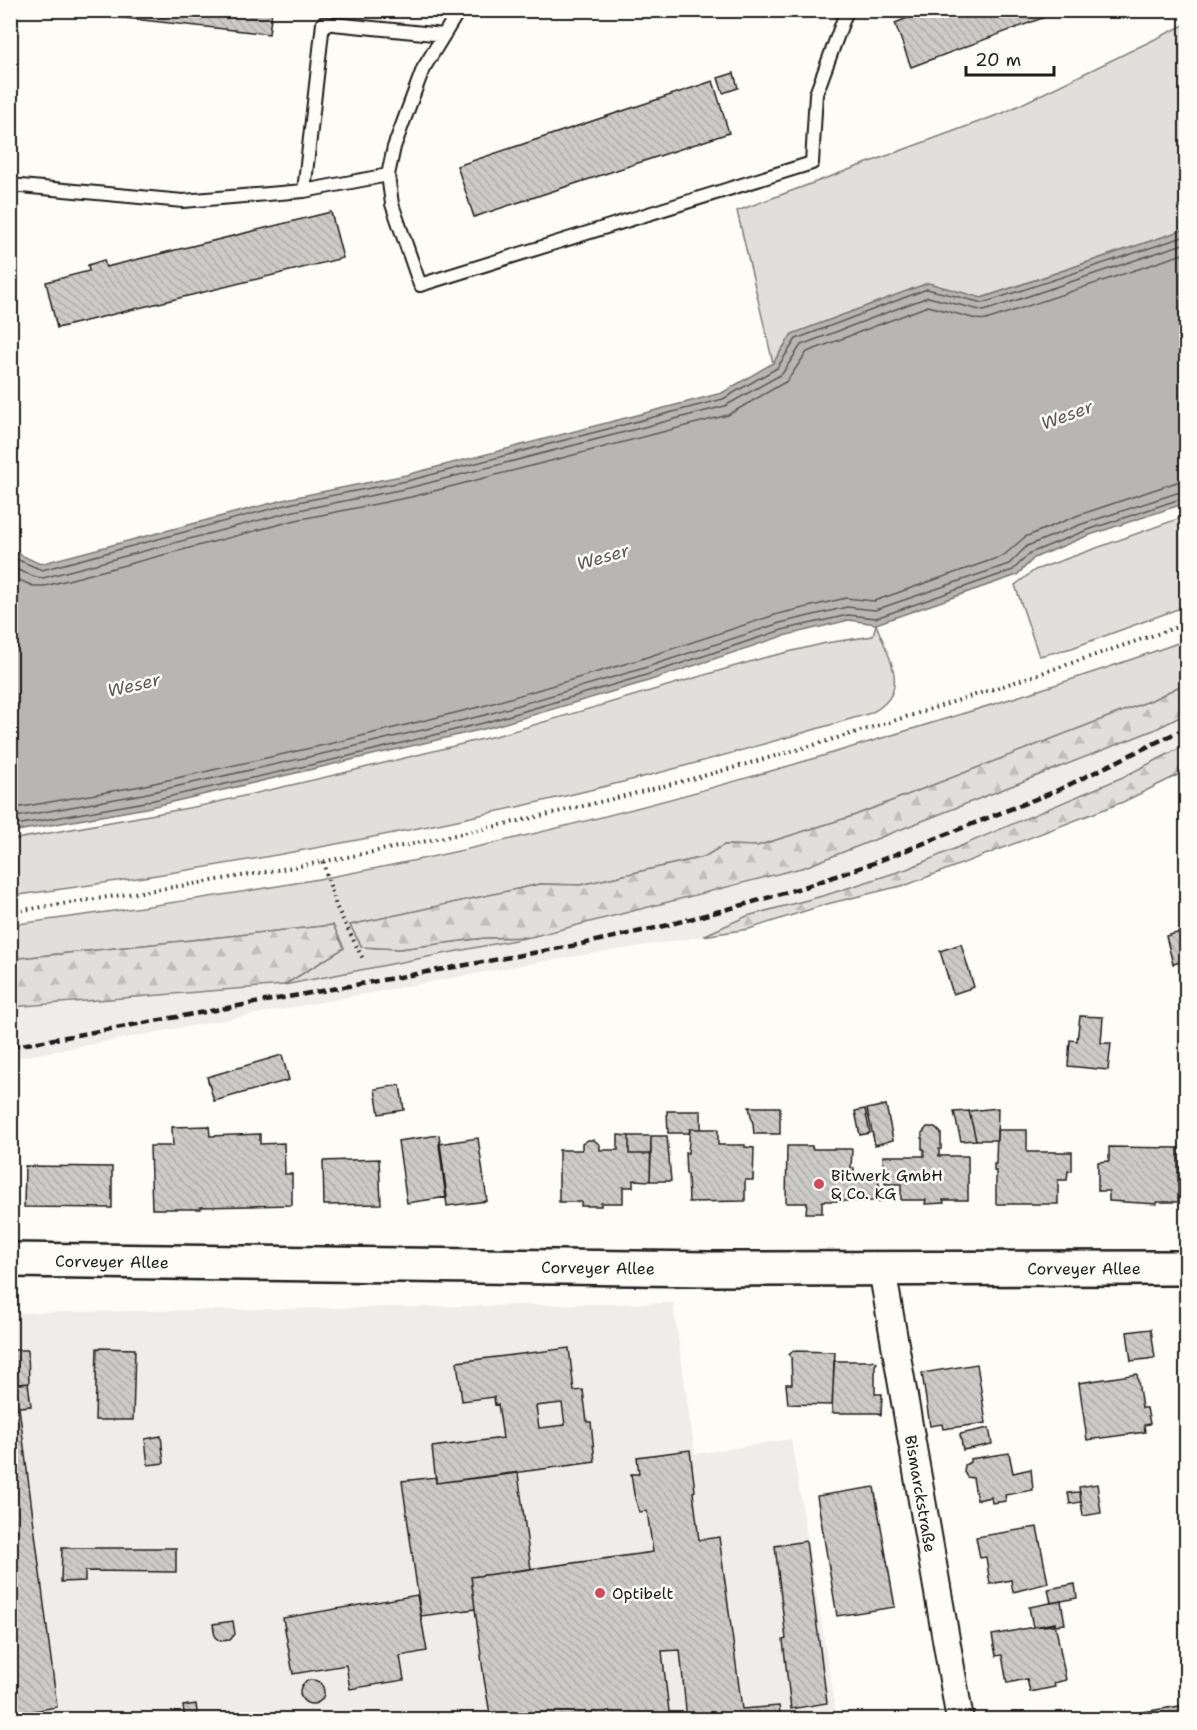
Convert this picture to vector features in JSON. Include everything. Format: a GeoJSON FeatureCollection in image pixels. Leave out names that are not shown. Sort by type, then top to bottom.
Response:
{"type":"FeatureCollection","features":[{"type":"Feature","properties":{"kind":"street","name":"Corveyer Allee"},"geometry":{"type":"LineString","coordinates":[[10,1260],[882,1269],[1186,1268]]}},
{"type":"Feature","properties":{"kind":"street","name":"Bismarckstraße"},"geometry":{"type":"LineString","coordinates":[[882,1269],[960,1719]]}},
{"type":"Feature","properties":{"kind":"lane"},"geometry":{"type":"LineString","coordinates":[[459,10],[423,69],[394,147],[388,174],[392,204],[420,285],[812,163],[816,94],[847,10]]}},
{"type":"Feature","properties":{"kind":"lane"},"geometry":{"type":"LineString","coordinates":[[304,191],[322,23],[444,35]]}},
{"type":"Feature","properties":{"kind":"lane"},"geometry":{"type":"LineString","coordinates":[[10,185],[183,201],[304,191],[388,174]]}},
{"type":"Feature","properties":{"kind":"path"},"geometry":{"type":"LineString","coordinates":[[10,912],[323,862],[560,811],[709,774],[843,737],[1186,624]]}},
{"type":"Feature","properties":{"kind":"path"},"geometry":{"type":"LineString","coordinates":[[323,862],[336,906],[363,959]]}},
{"type":"Feature","properties":{"kind":"shaded area"},"geometry":{"type":"Polygon","coordinates":[[[1186,714],[1186,771],[1123,802],[909,884],[827,904],[749,929],[528,964],[11,1059],[11,1007],[284,985],[531,937],[805,867],[1154,730],[1186,714]]]}},
{"type":"Feature","properties":{"kind":"shaded area"},"geometry":{"type":"Polygon","coordinates":[[[673,1303],[695,1454],[791,1439],[837,1719],[11,1719],[10,1313],[673,1303]]]}},
{"type":"Feature","properties":{"kind":"green space"},"geometry":{"type":"Polygon","coordinates":[[[1186,24],[1186,229],[981,298],[928,283],[792,334],[773,363],[737,211],[1003,113],[1186,24]]]}},
{"type":"Feature","properties":{"kind":"green space"},"geometry":{"type":"Polygon","coordinates":[[[1186,516],[1186,606],[1072,648],[1039,656],[1015,585],[1035,570],[1186,516]]]}},
{"type":"Feature","properties":{"kind":"green space"},"geometry":{"type":"Polygon","coordinates":[[[876,624],[891,661],[894,684],[891,695],[884,704],[871,713],[665,771],[480,815],[246,860],[11,896],[11,840],[205,805],[499,735],[763,658],[826,643],[873,636],[876,624]]]}},
{"type":"Feature","properties":{"kind":"green space"},"geometry":{"type":"Polygon","coordinates":[[[1186,640],[1186,683],[1152,700],[853,816],[757,846],[724,845],[704,857],[580,885],[540,884],[350,925],[362,947],[399,949],[484,938],[530,937],[284,985],[344,948],[333,925],[11,959],[10,925],[290,884],[400,864],[538,833],[675,798],[811,759],[1033,692],[1186,640]]]}},
{"type":"Feature","properties":{"kind":"green space"},"geometry":{"type":"Polygon","coordinates":[[[1186,683],[1186,714],[1154,730],[805,867],[531,937],[484,938],[399,949],[362,947],[350,925],[540,884],[580,885],[704,857],[724,845],[757,846],[853,816],[1152,700],[1186,683]]]}},
{"type":"Feature","properties":{"kind":"green space"},"geometry":{"type":"Polygon","coordinates":[[[1186,745],[1186,771],[1123,802],[909,884],[827,904],[749,929],[703,936],[747,916],[826,895],[907,869],[1123,777],[1186,745]]]}},
{"type":"Feature","properties":{"kind":"green space"},"geometry":{"type":"Polygon","coordinates":[[[333,925],[344,948],[284,985],[11,1007],[11,959],[333,925]]]}},
{"type":"Feature","properties":{"kind":"water","name":"Weser"},"geometry":{"type":"Polygon","coordinates":[[[1186,229],[1186,503],[1087,536],[1034,558],[1017,575],[876,624],[849,620],[783,636],[645,682],[488,728],[146,808],[11,832],[11,553],[17,553],[40,564],[291,498],[406,475],[722,393],[773,363],[792,334],[928,283],[982,298],[1186,229]]]}},
{"type":"Feature","properties":{"kind":"building"},"geometry":{"type":"Polygon","coordinates":[[[51,10],[272,10],[269,34],[51,10]]]}},
{"type":"Feature","properties":{"kind":"building"},"geometry":{"type":"Polygon","coordinates":[[[928,10],[1064,10],[911,67],[895,23],[928,10]]]}},
{"type":"Feature","properties":{"kind":"building"},"geometry":{"type":"Polygon","coordinates":[[[734,73],[738,88],[723,93],[718,78],[734,73]]]}},
{"type":"Feature","properties":{"kind":"building"},"geometry":{"type":"Polygon","coordinates":[[[713,81],[729,133],[474,217],[457,166],[713,81]]]}},
{"type":"Feature","properties":{"kind":"building"},"geometry":{"type":"Polygon","coordinates":[[[331,212],[343,258],[57,328],[46,282],[89,271],[88,265],[104,260],[106,267],[331,212]]]}},
{"type":"Feature","properties":{"kind":"building"},"geometry":{"type":"Polygon","coordinates":[[[1181,932],[1186,961],[1173,964],[1166,936],[1181,932]]]}},
{"type":"Feature","properties":{"kind":"building"},"geometry":{"type":"Polygon","coordinates":[[[961,944],[974,987],[953,994],[940,951],[961,944]]]}},
{"type":"Feature","properties":{"kind":"building"},"geometry":{"type":"Polygon","coordinates":[[[1080,1016],[1103,1017],[1101,1043],[1111,1043],[1108,1070],[1068,1066],[1070,1040],[1077,1041],[1080,1016]]]}},
{"type":"Feature","properties":{"kind":"building"},"geometry":{"type":"Polygon","coordinates":[[[282,1055],[289,1080],[214,1101],[207,1077],[282,1055]]]}},
{"type":"Feature","properties":{"kind":"building"},"geometry":{"type":"Polygon","coordinates":[[[400,1085],[404,1110],[379,1114],[375,1089],[400,1085]]]}},
{"type":"Feature","properties":{"kind":"building"},"geometry":{"type":"Polygon","coordinates":[[[886,1105],[893,1140],[875,1145],[867,1109],[886,1105]]]}},
{"type":"Feature","properties":{"kind":"building"},"geometry":{"type":"Polygon","coordinates":[[[749,1107],[780,1107],[780,1134],[754,1134],[749,1107]]]}},
{"type":"Feature","properties":{"kind":"building"},"geometry":{"type":"Polygon","coordinates":[[[998,1108],[997,1140],[976,1140],[969,1111],[998,1108]]]}},
{"type":"Feature","properties":{"kind":"building"},"geometry":{"type":"Polygon","coordinates":[[[865,1109],[870,1133],[860,1135],[855,1111],[865,1109]]]}},
{"type":"Feature","properties":{"kind":"building"},"geometry":{"type":"Polygon","coordinates":[[[667,1111],[701,1111],[701,1129],[690,1129],[689,1133],[668,1133],[667,1111]]]}},
{"type":"Feature","properties":{"kind":"building"},"geometry":{"type":"Polygon","coordinates":[[[969,1111],[976,1140],[961,1141],[954,1112],[969,1111]]]}},
{"type":"Feature","properties":{"kind":"building"},"geometry":{"type":"Polygon","coordinates":[[[209,1126],[210,1136],[260,1134],[260,1144],[284,1143],[285,1174],[292,1174],[292,1205],[152,1209],[150,1146],[173,1146],[172,1127],[209,1126]]]}},
{"type":"Feature","properties":{"kind":"building"},"geometry":{"type":"Polygon","coordinates":[[[927,1127],[935,1127],[941,1133],[939,1156],[968,1156],[968,1200],[943,1200],[944,1203],[925,1204],[926,1200],[901,1200],[901,1184],[885,1184],[883,1156],[924,1156],[922,1133],[927,1127]]]}},
{"type":"Feature","properties":{"kind":"building"},"geometry":{"type":"Polygon","coordinates":[[[690,1129],[718,1129],[718,1145],[745,1145],[745,1147],[754,1148],[753,1180],[745,1180],[745,1201],[689,1202],[685,1152],[688,1153],[690,1129]]]}},
{"type":"Feature","properties":{"kind":"building"},"geometry":{"type":"Polygon","coordinates":[[[997,1130],[1027,1130],[1027,1152],[1072,1152],[1072,1171],[1068,1171],[1067,1180],[1058,1180],[1058,1204],[996,1204],[994,1164],[996,1164],[997,1130]]]}},
{"type":"Feature","properties":{"kind":"building"},"geometry":{"type":"Polygon","coordinates":[[[439,1135],[447,1197],[407,1203],[398,1141],[439,1135]]]}},
{"type":"Feature","properties":{"kind":"building"},"geometry":{"type":"Polygon","coordinates":[[[618,1135],[629,1136],[629,1154],[651,1154],[650,1181],[633,1180],[633,1187],[623,1187],[623,1203],[581,1206],[581,1202],[559,1202],[559,1150],[582,1150],[582,1144],[588,1140],[594,1140],[600,1145],[600,1150],[618,1150],[618,1135]]]}},
{"type":"Feature","properties":{"kind":"building"},"geometry":{"type":"Polygon","coordinates":[[[629,1136],[651,1136],[651,1154],[629,1154],[629,1136]]]}},
{"type":"Feature","properties":{"kind":"building"},"geometry":{"type":"Polygon","coordinates":[[[651,1136],[667,1136],[671,1181],[650,1181],[651,1136]]]}},
{"type":"Feature","properties":{"kind":"building"},"geometry":{"type":"Polygon","coordinates":[[[478,1138],[487,1201],[447,1206],[439,1144],[478,1138]]]}},
{"type":"Feature","properties":{"kind":"building"},"geometry":{"type":"Polygon","coordinates":[[[787,1146],[812,1146],[812,1149],[852,1149],[851,1168],[854,1168],[854,1174],[861,1174],[860,1179],[878,1179],[883,1201],[822,1201],[822,1213],[806,1213],[807,1203],[786,1203],[787,1146]]]}},
{"type":"Feature","properties":{"kind":"building"},"geometry":{"type":"Polygon","coordinates":[[[1109,1147],[1178,1148],[1178,1202],[1157,1202],[1157,1204],[1109,1201],[1109,1191],[1098,1191],[1098,1162],[1109,1161],[1109,1147]]]}},
{"type":"Feature","properties":{"kind":"building"},"geometry":{"type":"Polygon","coordinates":[[[379,1159],[381,1204],[324,1205],[323,1161],[379,1159]]]}},
{"type":"Feature","properties":{"kind":"building"},"geometry":{"type":"Polygon","coordinates":[[[25,1166],[112,1167],[112,1208],[24,1207],[25,1166]]]}},
{"type":"Feature","properties":{"kind":"building"},"geometry":{"type":"Polygon","coordinates":[[[1151,1329],[1155,1358],[1131,1361],[1127,1332],[1151,1329]]]}},
{"type":"Feature","properties":{"kind":"building"},"geometry":{"type":"Polygon","coordinates":[[[97,1348],[135,1349],[133,1420],[95,1420],[97,1348]]]}},
{"type":"Feature","properties":{"kind":"building"},"geometry":{"type":"Polygon","coordinates":[[[569,1348],[574,1391],[583,1390],[587,1422],[591,1422],[595,1462],[436,1483],[432,1447],[503,1438],[498,1404],[495,1405],[494,1397],[462,1401],[457,1362],[569,1348]],[[562,1403],[536,1406],[539,1428],[565,1425],[562,1403]]]}},
{"type":"Feature","properties":{"kind":"building"},"geometry":{"type":"Polygon","coordinates":[[[10,1350],[28,1350],[29,1383],[10,1385],[10,1350]]]}},
{"type":"Feature","properties":{"kind":"building"},"geometry":{"type":"Polygon","coordinates":[[[793,1351],[835,1352],[832,1405],[788,1404],[786,1384],[792,1384],[789,1355],[793,1351]]]}},
{"type":"Feature","properties":{"kind":"building"},"geometry":{"type":"Polygon","coordinates":[[[873,1360],[877,1363],[875,1365],[875,1394],[882,1394],[881,1415],[879,1413],[832,1413],[834,1361],[873,1360]]]}},
{"type":"Feature","properties":{"kind":"building"},"geometry":{"type":"Polygon","coordinates":[[[977,1364],[986,1423],[943,1429],[942,1424],[930,1426],[922,1373],[977,1364]]]}},
{"type":"Feature","properties":{"kind":"building"},"geometry":{"type":"Polygon","coordinates":[[[1137,1374],[1142,1408],[1147,1408],[1150,1424],[1144,1425],[1145,1432],[1087,1440],[1079,1383],[1137,1374]]]}},
{"type":"Feature","properties":{"kind":"building"},"geometry":{"type":"Polygon","coordinates":[[[28,1383],[31,1406],[19,1407],[57,1707],[10,1715],[10,1385],[28,1383]]]}},
{"type":"Feature","properties":{"kind":"building"},"geometry":{"type":"Polygon","coordinates":[[[989,1428],[992,1444],[963,1450],[960,1434],[989,1428]]]}},
{"type":"Feature","properties":{"kind":"building"},"geometry":{"type":"Polygon","coordinates":[[[161,1436],[164,1463],[148,1465],[145,1439],[161,1436]]]}},
{"type":"Feature","properties":{"kind":"building","name":"Optibelt"},"geometry":{"type":"Polygon","coordinates":[[[690,1450],[699,1540],[719,1537],[742,1709],[779,1706],[781,1720],[687,1720],[680,1650],[662,1651],[670,1720],[491,1720],[471,1577],[653,1552],[647,1511],[639,1512],[634,1494],[631,1474],[639,1474],[637,1457],[690,1450]]]}},
{"type":"Feature","properties":{"kind":"building"},"geometry":{"type":"Polygon","coordinates":[[[1009,1453],[1013,1473],[1031,1469],[1033,1490],[1005,1495],[1006,1501],[992,1503],[991,1497],[977,1500],[973,1478],[967,1477],[964,1472],[965,1465],[970,1462],[970,1459],[1009,1453]]]}},
{"type":"Feature","properties":{"kind":"building"},"geometry":{"type":"Polygon","coordinates":[[[518,1473],[531,1569],[471,1577],[475,1609],[421,1616],[402,1481],[436,1477],[436,1483],[518,1473]]]}},
{"type":"Feature","properties":{"kind":"building"},"geometry":{"type":"Polygon","coordinates":[[[1097,1484],[1101,1513],[1083,1516],[1079,1487],[1097,1484]]]}},
{"type":"Feature","properties":{"kind":"building"},"geometry":{"type":"Polygon","coordinates":[[[874,1487],[895,1607],[837,1616],[817,1496],[874,1487]]]}},
{"type":"Feature","properties":{"kind":"building"},"geometry":{"type":"Polygon","coordinates":[[[1080,1492],[1081,1502],[1070,1504],[1068,1493],[1080,1492]]]}},
{"type":"Feature","properties":{"kind":"building"},"geometry":{"type":"Polygon","coordinates":[[[1037,1527],[1048,1583],[1013,1592],[1011,1580],[990,1584],[986,1557],[980,1558],[976,1537],[1037,1527]]]}},
{"type":"Feature","properties":{"kind":"building"},"geometry":{"type":"Polygon","coordinates":[[[806,1541],[827,1703],[791,1709],[783,1640],[786,1639],[775,1546],[806,1541]]]}},
{"type":"Feature","properties":{"kind":"building"},"geometry":{"type":"Polygon","coordinates":[[[62,1548],[176,1548],[176,1572],[85,1571],[85,1581],[61,1582],[62,1548]]]}},
{"type":"Feature","properties":{"kind":"building"},"geometry":{"type":"Polygon","coordinates":[[[1075,1584],[1077,1598],[1051,1603],[1048,1589],[1075,1584]]]}},
{"type":"Feature","properties":{"kind":"building"},"geometry":{"type":"Polygon","coordinates":[[[417,1595],[427,1651],[400,1656],[404,1680],[350,1689],[346,1665],[293,1674],[283,1618],[417,1595]]]}},
{"type":"Feature","properties":{"kind":"building"},"geometry":{"type":"Polygon","coordinates":[[[1061,1601],[1065,1624],[1033,1627],[1029,1607],[1061,1601]]]}},
{"type":"Feature","properties":{"kind":"building"},"geometry":{"type":"Polygon","coordinates":[[[233,1621],[235,1634],[230,1640],[220,1641],[215,1637],[213,1624],[233,1621]]]}},
{"type":"Feature","properties":{"kind":"building"},"geometry":{"type":"Polygon","coordinates":[[[1055,1623],[1066,1680],[1054,1683],[1055,1687],[1030,1692],[1027,1679],[1007,1683],[1002,1655],[996,1656],[992,1635],[1055,1623]]]}},
{"type":"Feature","properties":{"kind":"building"},"geometry":{"type":"Polygon","coordinates":[[[312,1680],[320,1684],[324,1692],[320,1700],[312,1704],[304,1700],[300,1692],[304,1684],[312,1680]]]}},
{"type":"Feature","properties":{"kind":"building"},"geometry":{"type":"Polygon","coordinates":[[[196,1704],[198,1720],[185,1720],[183,1706],[196,1704]]]}},
{"type":"Feature","properties":{"kind":"building"},"geometry":{"type":"Polygon","coordinates":[[[1186,1705],[1186,1720],[1095,1720],[1186,1705]]]}},
{"type":"Feature","properties":{"kind":"railway"},"geometry":{"type":"LineString","coordinates":[[10,1047],[577,945],[660,927],[743,905],[871,864],[1056,791],[1186,728]]}},
{"type":"Feature","properties":{"kind":"place","name":"Bitwerk GmbH & Co. KG"},"geometry":{"type":"Point","coordinates":[819,1184]}},
{"type":"Feature","properties":{"kind":"place","name":"Optibelt"},"geometry":{"type":"Point","coordinates":[600,1593]}}]}
